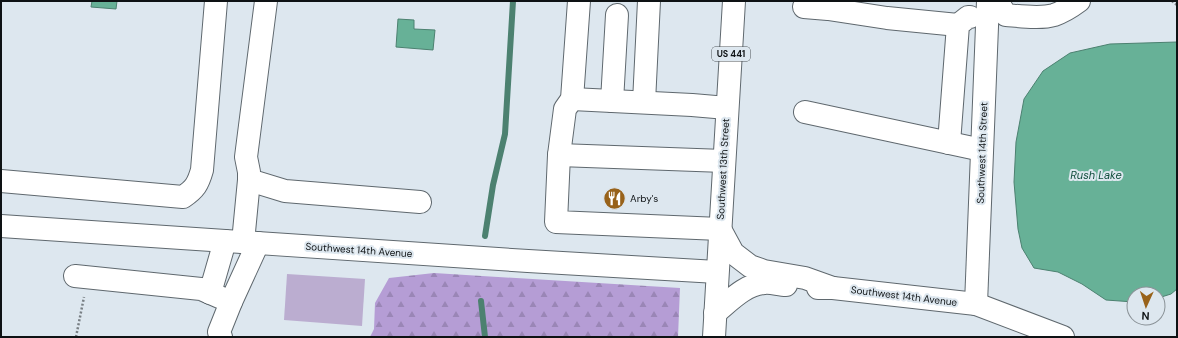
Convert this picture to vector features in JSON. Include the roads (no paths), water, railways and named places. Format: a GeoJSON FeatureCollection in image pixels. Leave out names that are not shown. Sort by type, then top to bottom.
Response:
{"type":"FeatureCollection","features":[{"type":"Feature","properties":{"kind":"street"},"geometry":{"type":"LineString","coordinates":[[1,181],[183,197],[193,191],[202,170],[216,1]]}},
{"type":"Feature","properties":{"kind":"street"},"geometry":{"type":"LineString","coordinates":[[221,337],[219,332],[231,302],[242,242],[249,180],[246,157],[266,1]]}},
{"type":"Feature","properties":{"kind":"street"},"geometry":{"type":"LineString","coordinates":[[579,1],[572,99],[565,109],[559,155],[556,222],[720,229]]}},
{"type":"Feature","properties":{"kind":"street"},"geometry":{"type":"LineString","coordinates":[[644,102],[649,1]]}},
{"type":"Feature","properties":{"kind":"street","name":"Southwest 13th Street"},"geometry":{"type":"LineString","coordinates":[[714,337],[734,1]]}},
{"type":"Feature","properties":{"kind":"street"},"geometry":{"type":"LineString","coordinates":[[804,7],[887,18],[958,25],[968,17],[991,7],[1006,15],[1037,17],[1053,16],[1070,3]]}},
{"type":"Feature","properties":{"kind":"street","name":"Southwest 14th Street"},"geometry":{"type":"LineString","coordinates":[[976,304],[982,150],[991,7]]}},
{"type":"Feature","properties":{"kind":"street"},"geometry":{"type":"LineString","coordinates":[[612,101],[617,16]]}},
{"type":"Feature","properties":{"kind":"street"},"geometry":{"type":"LineString","coordinates":[[949,143],[958,25]]}},
{"type":"Feature","properties":{"kind":"street"},"geometry":{"type":"LineString","coordinates":[[572,99],[727,108]]}},
{"type":"Feature","properties":{"kind":"street"},"geometry":{"type":"LineString","coordinates":[[805,112],[982,150]]}},
{"type":"Feature","properties":{"kind":"street"},"geometry":{"type":"LineString","coordinates":[[559,155],[724,161]]}},
{"type":"Feature","properties":{"kind":"street"},"geometry":{"type":"LineString","coordinates":[[249,180],[285,191],[420,202]]}},
{"type":"Feature","properties":{"kind":"street","name":"Southwest 14th Avenue"},"geometry":{"type":"LineString","coordinates":[[1,226],[717,272]]}},
{"type":"Feature","properties":{"kind":"street","name":"Southwest 14th Avenue"},"geometry":{"type":"LineString","coordinates":[[720,229],[733,253],[750,266],[764,271],[805,278],[832,288]]}},
{"type":"Feature","properties":{"kind":"street"},"geometry":{"type":"LineString","coordinates":[[210,293],[242,242]]}},
{"type":"Feature","properties":{"kind":"street"},"geometry":{"type":"LineString","coordinates":[[82,276],[201,289],[231,302]]}},
{"type":"Feature","properties":{"kind":"street","name":"Southwest 14th Avenue"},"geometry":{"type":"LineString","coordinates":[[715,313],[740,292],[752,285],[765,283],[804,288],[832,288],[976,304],[1063,337]]}},
{"type":"Feature","properties":{"kind":"water"},"geometry":{"type":"Polygon","coordinates":[[[92,1],[117,1],[116,9],[91,7],[92,1]]]}},
{"type":"Feature","properties":{"kind":"water"},"geometry":{"type":"Polygon","coordinates":[[[398,19],[414,20],[414,29],[435,30],[433,50],[396,47],[398,19]]]}},
{"type":"Feature","properties":{"kind":"water","name":"Rush Lake"},"geometry":{"type":"Polygon","coordinates":[[[1177,42],[1177,289],[1171,294],[1166,296],[1166,286],[1126,286],[1126,301],[1106,300],[1082,284],[1058,272],[1034,268],[1022,248],[1018,229],[1014,182],[1016,142],[1024,99],[1043,71],[1070,53],[1110,44],[1177,42]]]}},
{"type":"Feature","properties":{"kind":"waterway"},"geometry":{"type":"LineString","coordinates":[[485,236],[493,185],[505,134],[513,1]]}},
{"type":"Feature","properties":{"kind":"waterway"},"geometry":{"type":"LineString","coordinates":[[481,301],[485,337]]}},
{"type":"Feature","properties":{"kind":"place","name":"Arby's"},"geometry":{"type":"Point","coordinates":[614,198]}}]}
